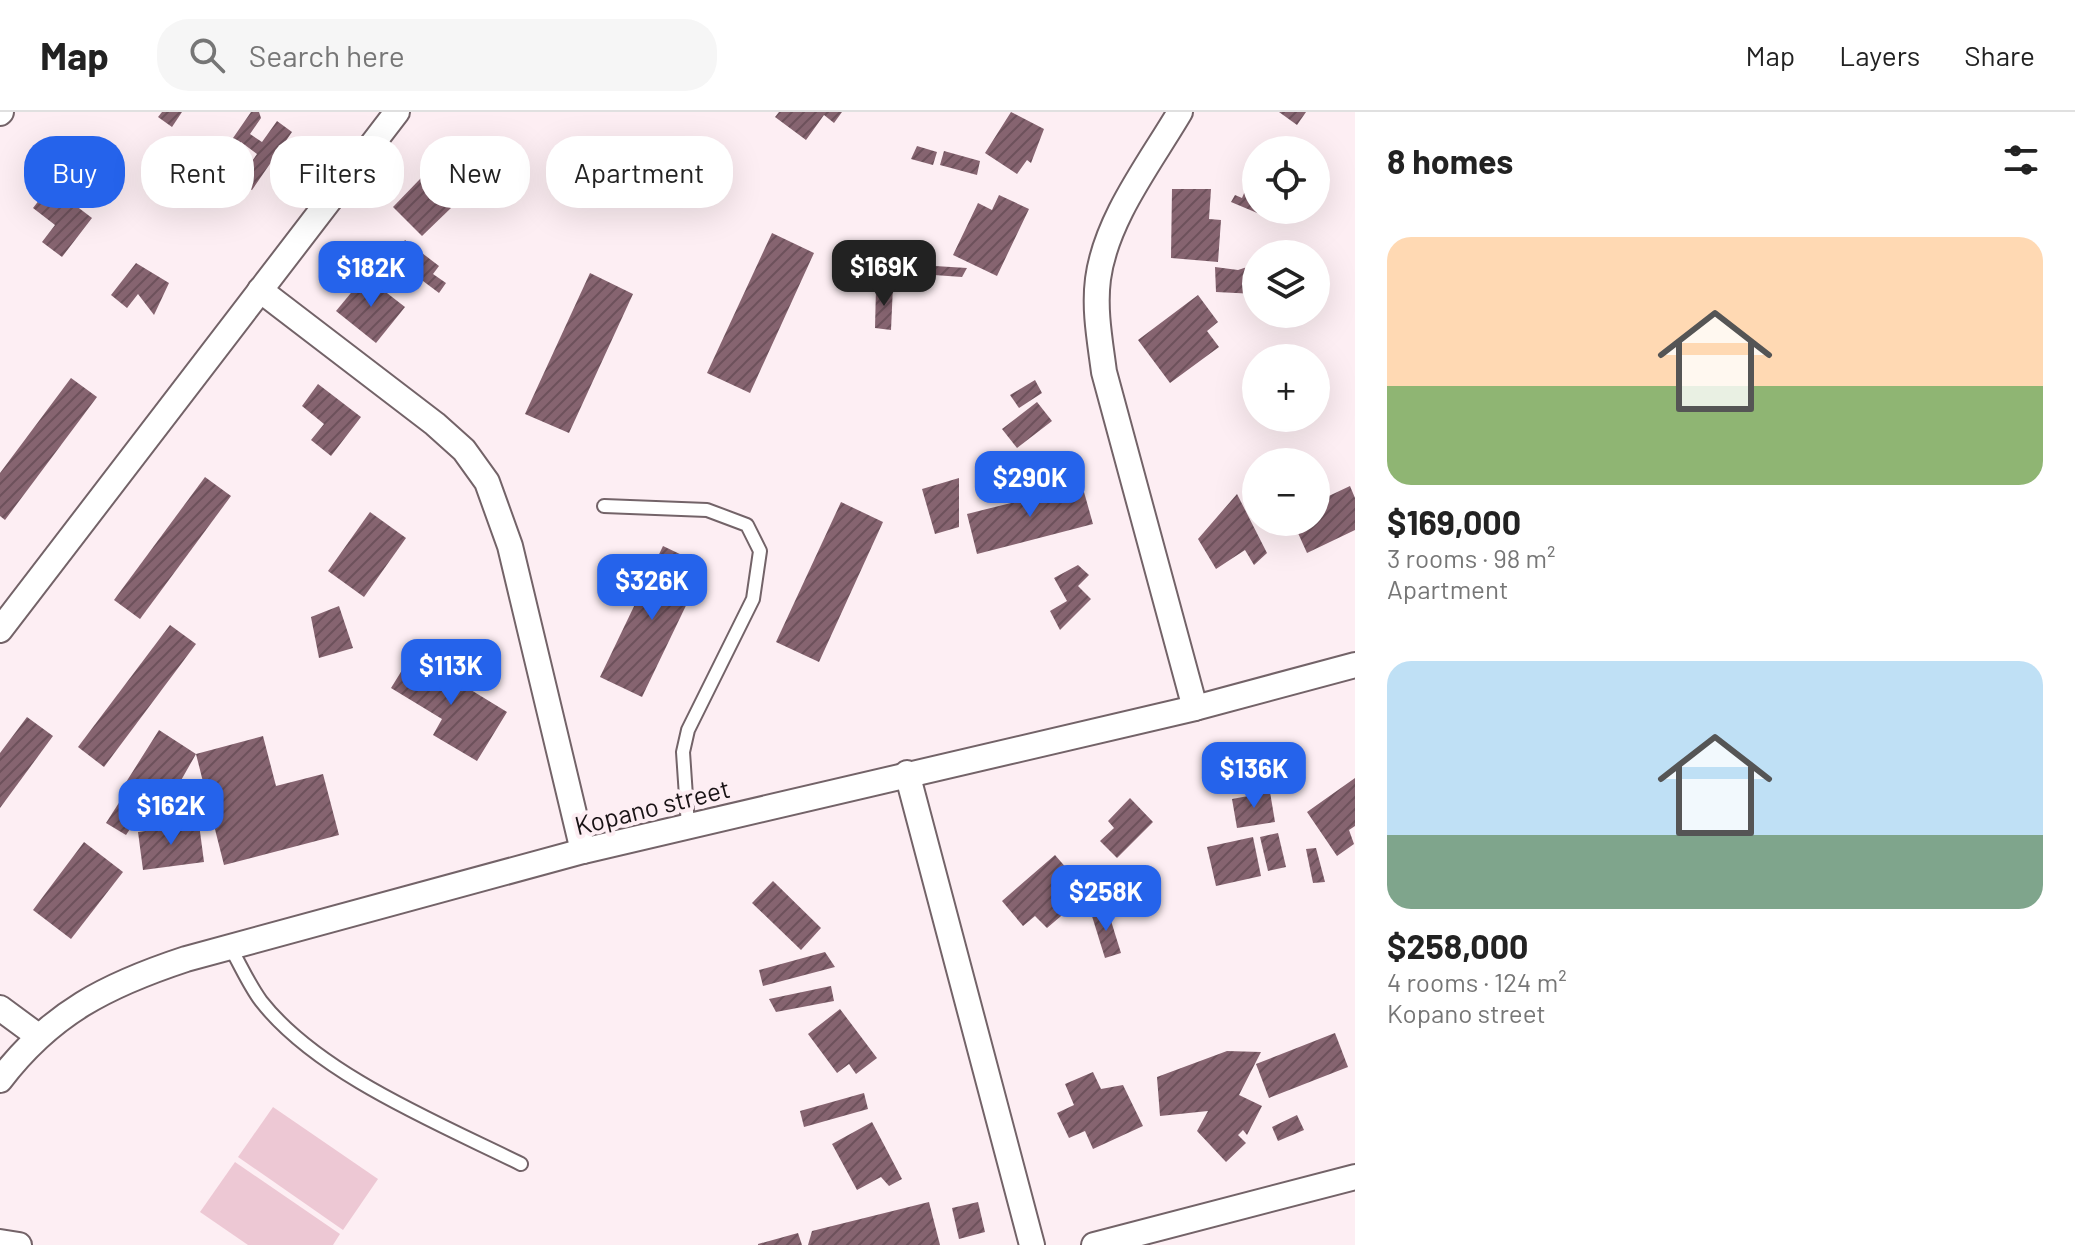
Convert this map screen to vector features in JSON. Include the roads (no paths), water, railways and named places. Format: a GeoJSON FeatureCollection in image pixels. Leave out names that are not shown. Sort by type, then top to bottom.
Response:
{"type":"FeatureCollection","features":[{"type":"Feature","properties":{"kind":"street"},"geometry":{"type":"LineString","coordinates":[[0,630],[397,112]]}},
{"type":"Feature","properties":{"kind":"street"},"geometry":{"type":"LineString","coordinates":[[1180,112],[1125,204],[1109,241],[1098,277],[1096,315],[1104,372],[1195,708]]}},
{"type":"Feature","properties":{"kind":"street"},"geometry":{"type":"LineString","coordinates":[[260,290],[435,424],[464,450],[487,482],[510,546],[583,851]]}},
{"type":"Feature","properties":{"kind":"street","name":"Kopano street"},"geometry":{"type":"LineString","coordinates":[[0,1080],[38,1036],[67,1012],[124,979],[583,851],[1195,708],[1355,665]]}},
{"type":"Feature","properties":{"kind":"street"},"geometry":{"type":"LineString","coordinates":[[907,773],[1032,1245]]}},
{"type":"Feature","properties":{"kind":"street"},"geometry":{"type":"LineString","coordinates":[[0,1008],[38,1036]]}},
{"type":"Feature","properties":{"kind":"street"},"geometry":{"type":"LineString","coordinates":[[1094,1245],[1355,1177]]}},
{"type":"Feature","properties":{"kind":"street"},"geometry":{"type":"LineString","coordinates":[[0,1242],[19,1245]]}},
{"type":"Feature","properties":{"kind":"lane"},"geometry":{"type":"LineString","coordinates":[[604,506],[707,510],[747,525],[760,551],[753,599],[688,730],[683,752],[688,826]]}},
{"type":"Feature","properties":{"kind":"lane"},"geometry":{"type":"LineString","coordinates":[[230,947],[261,1000],[315,1054],[436,1122],[521,1164]]}}]}
